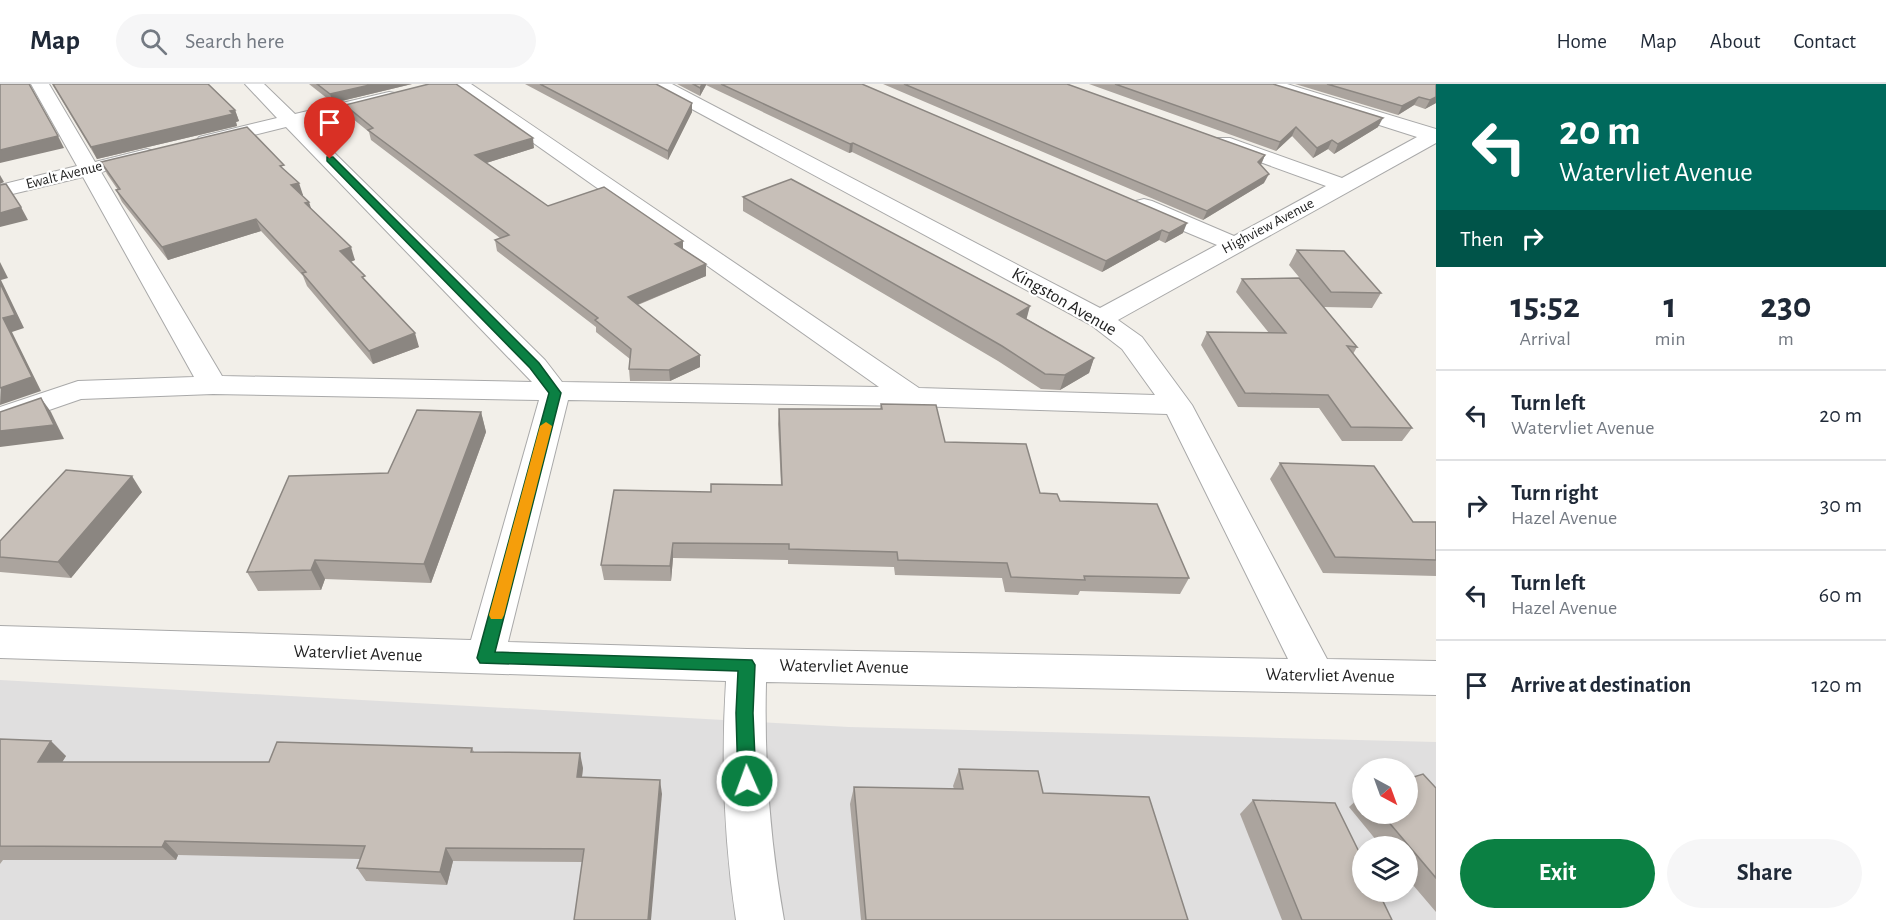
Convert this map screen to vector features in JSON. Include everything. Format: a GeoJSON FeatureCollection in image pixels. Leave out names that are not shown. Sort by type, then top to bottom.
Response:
{"type":"FeatureCollection","features":[{"type":"Feature","properties":{"kind":"street"},"geometry":{"type":"LineString","coordinates":[[40,84],[213,385]]}},
{"type":"Feature","properties":{"kind":"street"},"geometry":{"type":"LineString","coordinates":[[254,84],[534,366],[555,393]]}},
{"type":"Feature","properties":{"kind":"street"},"geometry":{"type":"LineString","coordinates":[[459,84],[912,397]]}},
{"type":"Feature","properties":{"kind":"street","name":"Kingston Avenue"},"geometry":{"type":"LineString","coordinates":[[659,84],[1100,319],[1132,343],[1177,405],[1316,676]]}},
{"type":"Feature","properties":{"kind":"street"},"geometry":{"type":"LineString","coordinates":[[1269,84],[1434,135]]}},
{"type":"Feature","properties":{"kind":"street"},"geometry":{"type":"LineString","coordinates":[[189,145],[411,92]]}},
{"type":"Feature","properties":{"kind":"street","name":"Highview Avenue"},"geometry":{"type":"LineString","coordinates":[[1100,319],[1434,135]]}},
{"type":"Feature","properties":{"kind":"street"},"geometry":{"type":"LineString","coordinates":[[1208,137],[1342,185]]}},
{"type":"Feature","properties":{"kind":"street","name":"Ewalt Avenue"},"geometry":{"type":"LineString","coordinates":[[0,191],[167,150]]}},
{"type":"Feature","properties":{"kind":"street"},"geometry":{"type":"LineString","coordinates":[[1123,197],[1233,244]]}},
{"type":"Feature","properties":{"kind":"street"},"geometry":{"type":"LineString","coordinates":[[0,417],[78,390],[213,385],[555,393],[912,397],[1177,405]]}},
{"type":"Feature","properties":{"kind":"street"},"geometry":{"type":"LineString","coordinates":[[485,658],[555,393]]}},
{"type":"Feature","properties":{"kind":"street","name":"Watervliet Avenue"},"geometry":{"type":"LineString","coordinates":[[0,642],[747,665],[1436,678]]}},
{"type":"Feature","properties":{"kind":"street"},"geometry":{"type":"LineString","coordinates":[[747,665],[744,713],[751,872],[760,920]]}},
{"type":"Feature","properties":{"kind":"shaded area"},"geometry":{"type":"Polygon","coordinates":[[[0,680],[849,727],[1436,742],[1436,920],[0,920],[0,680]]]}},
{"type":"Feature","properties":{"kind":"building"},"geometry":{"type":"Polygon","coordinates":[[[0,84],[29,84],[58,136],[0,150],[0,84]]]}},
{"type":"Feature","properties":{"kind":"building"},"geometry":{"type":"Polygon","coordinates":[[[53,84],[208,84],[235,110],[230,111],[233,114],[91,147],[53,84]]]}},
{"type":"Feature","properties":{"kind":"building"},"geometry":{"type":"Polygon","coordinates":[[[317,84],[374,84],[330,94],[317,84]]]}},
{"type":"Feature","properties":{"kind":"building"},"geometry":{"type":"Polygon","coordinates":[[[429,84],[456,84],[533,138],[475,155],[548,206],[604,187],[683,241],[675,244],[706,264],[628,297],[700,355],[669,370],[629,369],[631,349],[595,320],[598,318],[495,240],[509,235],[368,130],[373,128],[345,105],[429,84]]]}},
{"type":"Feature","properties":{"kind":"building"},"geometry":{"type":"Polygon","coordinates":[[[540,84],[656,84],[692,103],[668,151],[540,84]]]}},
{"type":"Feature","properties":{"kind":"building"},"geometry":{"type":"Polygon","coordinates":[[[721,84],[862,84],[1187,223],[1169,233],[1162,230],[1106,261],[721,84]]]}},
{"type":"Feature","properties":{"kind":"building"},"geometry":{"type":"Polygon","coordinates":[[[904,84],[1067,84],[1265,155],[1258,162],[1269,174],[1207,211],[904,84]]]}},
{"type":"Feature","properties":{"kind":"building"},"geometry":{"type":"Polygon","coordinates":[[[1115,84],[1273,84],[1383,118],[1338,144],[1332,140],[1317,148],[1296,127],[1280,142],[1115,84]]]}},
{"type":"Feature","properties":{"kind":"building"},"geometry":{"type":"Polygon","coordinates":[[[1327,84],[1436,84],[1436,97],[1430,100],[1419,97],[1402,106],[1327,84]]]}},
{"type":"Feature","properties":{"kind":"building"},"geometry":{"type":"Polygon","coordinates":[[[247,127],[284,165],[280,166],[299,183],[291,185],[309,202],[305,203],[351,247],[340,251],[415,333],[369,351],[302,273],[306,272],[256,219],[162,247],[116,190],[120,189],[101,162],[247,127]]]}},
{"type":"Feature","properties":{"kind":"building"},"geometry":{"type":"Polygon","coordinates":[[[791,179],[1030,306],[1017,314],[1094,358],[1065,375],[1045,374],[1002,346],[743,197],[791,179]]]}},
{"type":"Feature","properties":{"kind":"building"},"geometry":{"type":"Polygon","coordinates":[[[6,184],[21,207],[0,213],[0,185],[6,184]]]}},
{"type":"Feature","properties":{"kind":"building"},"geometry":{"type":"Polygon","coordinates":[[[1297,250],[1344,251],[1381,293],[1331,292],[1297,250]]]}},
{"type":"Feature","properties":{"kind":"building"},"geometry":{"type":"Polygon","coordinates":[[[1299,278],[1357,347],[1347,346],[1412,428],[1351,427],[1328,395],[1245,393],[1207,332],[1286,333],[1242,279],[1299,278]]]}},
{"type":"Feature","properties":{"kind":"building"},"geometry":{"type":"Polygon","coordinates":[[[0,283],[15,315],[3,318],[32,377],[0,388],[0,283]]]}},
{"type":"Feature","properties":{"kind":"building"},"geometry":{"type":"Polygon","coordinates":[[[41,398],[54,425],[0,431],[0,412],[41,398]]]}},
{"type":"Feature","properties":{"kind":"building"},"geometry":{"type":"Polygon","coordinates":[[[881,404],[936,405],[945,442],[1026,444],[1040,493],[1057,494],[1060,501],[1157,504],[1189,578],[1084,576],[1085,580],[1011,577],[1007,563],[898,560],[897,552],[789,549],[789,544],[673,543],[670,566],[601,565],[614,490],[711,492],[711,484],[782,485],[779,409],[882,409],[881,404]]]}},
{"type":"Feature","properties":{"kind":"building"},"geometry":{"type":"Polygon","coordinates":[[[417,410],[481,412],[424,564],[315,560],[311,570],[247,572],[289,476],[388,473],[417,410]]]}},
{"type":"Feature","properties":{"kind":"building"},"geometry":{"type":"Polygon","coordinates":[[[1280,463],[1374,466],[1413,522],[1436,522],[1436,560],[1335,557],[1280,463]]]}},
{"type":"Feature","properties":{"kind":"building"},"geometry":{"type":"Polygon","coordinates":[[[66,470],[132,476],[58,562],[0,557],[0,541],[66,470]]]}},
{"type":"Feature","properties":{"kind":"building"},"geometry":{"type":"Polygon","coordinates":[[[0,739],[51,741],[38,762],[269,762],[277,742],[472,748],[471,752],[580,753],[577,777],[660,780],[648,920],[574,920],[584,849],[446,848],[440,872],[357,868],[365,846],[165,841],[162,847],[0,846],[0,739]]]}},
{"type":"Feature","properties":{"kind":"building"},"geometry":{"type":"Polygon","coordinates":[[[959,769],[1038,771],[1043,793],[1149,797],[1188,920],[866,920],[854,787],[963,789],[959,769]]]}},
{"type":"Feature","properties":{"kind":"building"},"geometry":{"type":"Polygon","coordinates":[[[1423,774],[1436,788],[1436,878],[1418,857],[1418,836],[1400,836],[1390,824],[1418,824],[1418,776],[1423,774]]]}},
{"type":"Feature","properties":{"kind":"building"},"geometry":{"type":"Polygon","coordinates":[[[1253,800],[1335,803],[1352,838],[1352,902],[1383,902],[1392,920],[1302,920],[1253,800]]]}},
{"type":"Feature","properties":{"kind":"slow traffic"},"geometry":{"type":"LineString","coordinates":[[497,615],[546,426]]}},
{"type":"Feature","properties":{"kind":"route"},"geometry":{"type":"LineString","coordinates":[[330,159],[534,366],[555,393],[485,658],[747,665],[744,713],[747,781]]}}]}
